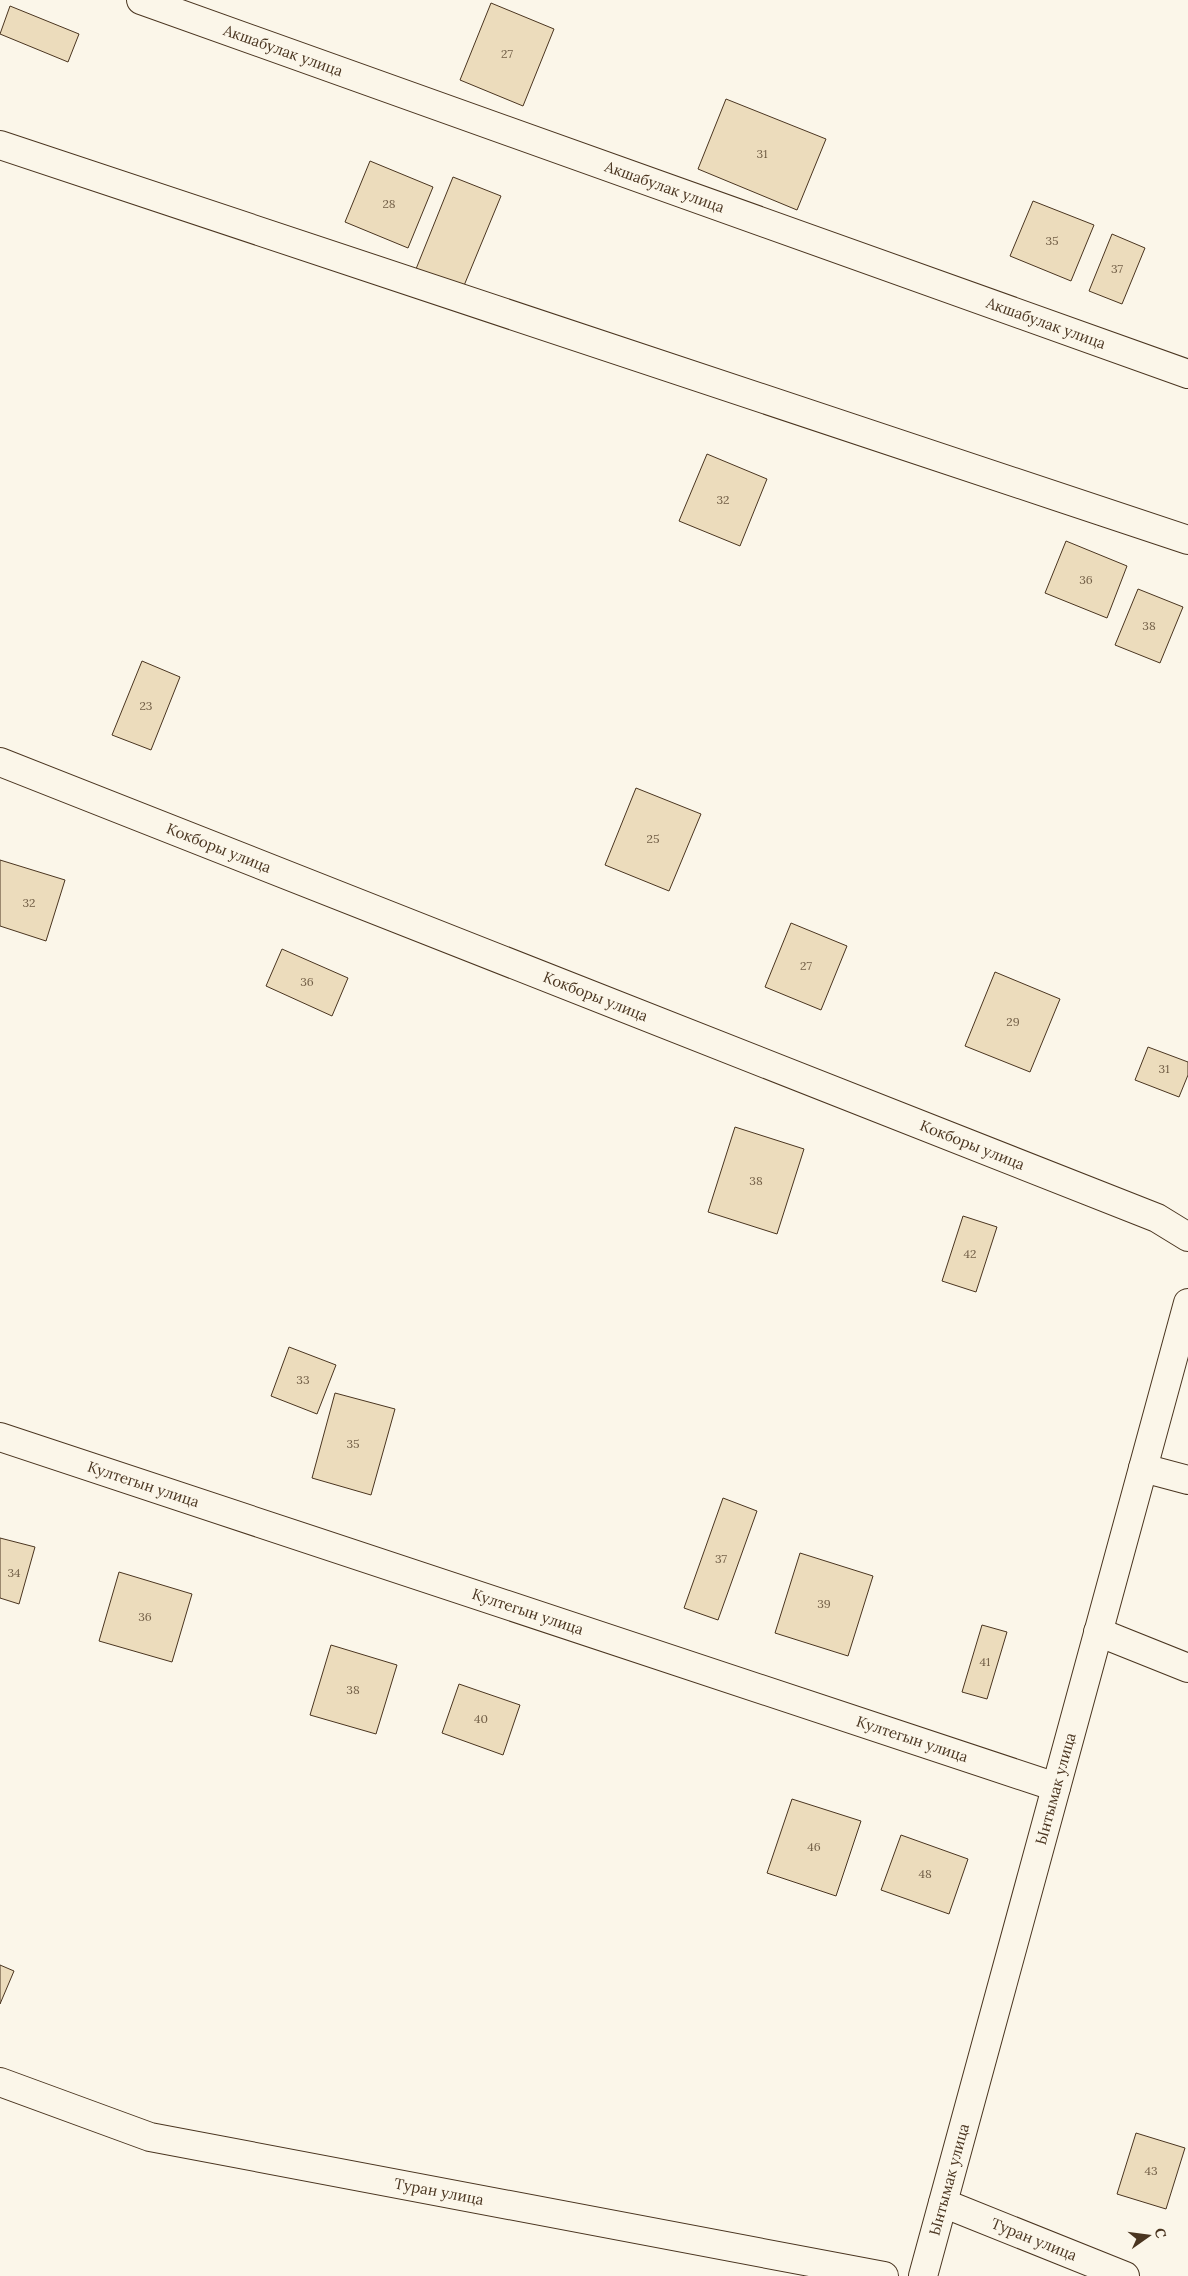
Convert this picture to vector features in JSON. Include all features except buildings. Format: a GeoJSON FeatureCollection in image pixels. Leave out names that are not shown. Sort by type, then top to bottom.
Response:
{"type":"FeatureCollection","features":[{"type":"Feature","properties":{"kind":"street","name":"Акшабулак улица"},"geometry":{"type":"LineString","coordinates":[[141,0],[1188,374]]}},
{"type":"Feature","properties":{"kind":"street"},"geometry":{"type":"LineString","coordinates":[[0,145],[1188,540]]}},
{"type":"Feature","properties":{"kind":"street","name":"Кокборы улица"},"geometry":{"type":"LineString","coordinates":[[0,762],[1157,1218],[1188,1237]]}},
{"type":"Feature","properties":{"kind":"street","name":"Ынтымак улица"},"geometry":{"type":"LineString","coordinates":[[923,2276],[1188,1302]]}},
{"type":"Feature","properties":{"kind":"street","name":"Култегын улица"},"geometry":{"type":"LineString","coordinates":[[0,1437],[1056,1787]]}},
{"type":"Feature","properties":{"kind":"street"},"geometry":{"type":"LineString","coordinates":[[1143,1468],[1188,1480]]}},
{"type":"Feature","properties":{"kind":"street"},"geometry":{"type":"LineString","coordinates":[[1098,1632],[1188,1668]]}},
{"type":"Feature","properties":{"kind":"street","name":"Туран улица"},"geometry":{"type":"LineString","coordinates":[[0,2082],[150,2137],[884,2276]]}},
{"type":"Feature","properties":{"kind":"street","name":"Туран улица"},"geometry":{"type":"LineString","coordinates":[[943,2203],[1125,2276]]}}]}
